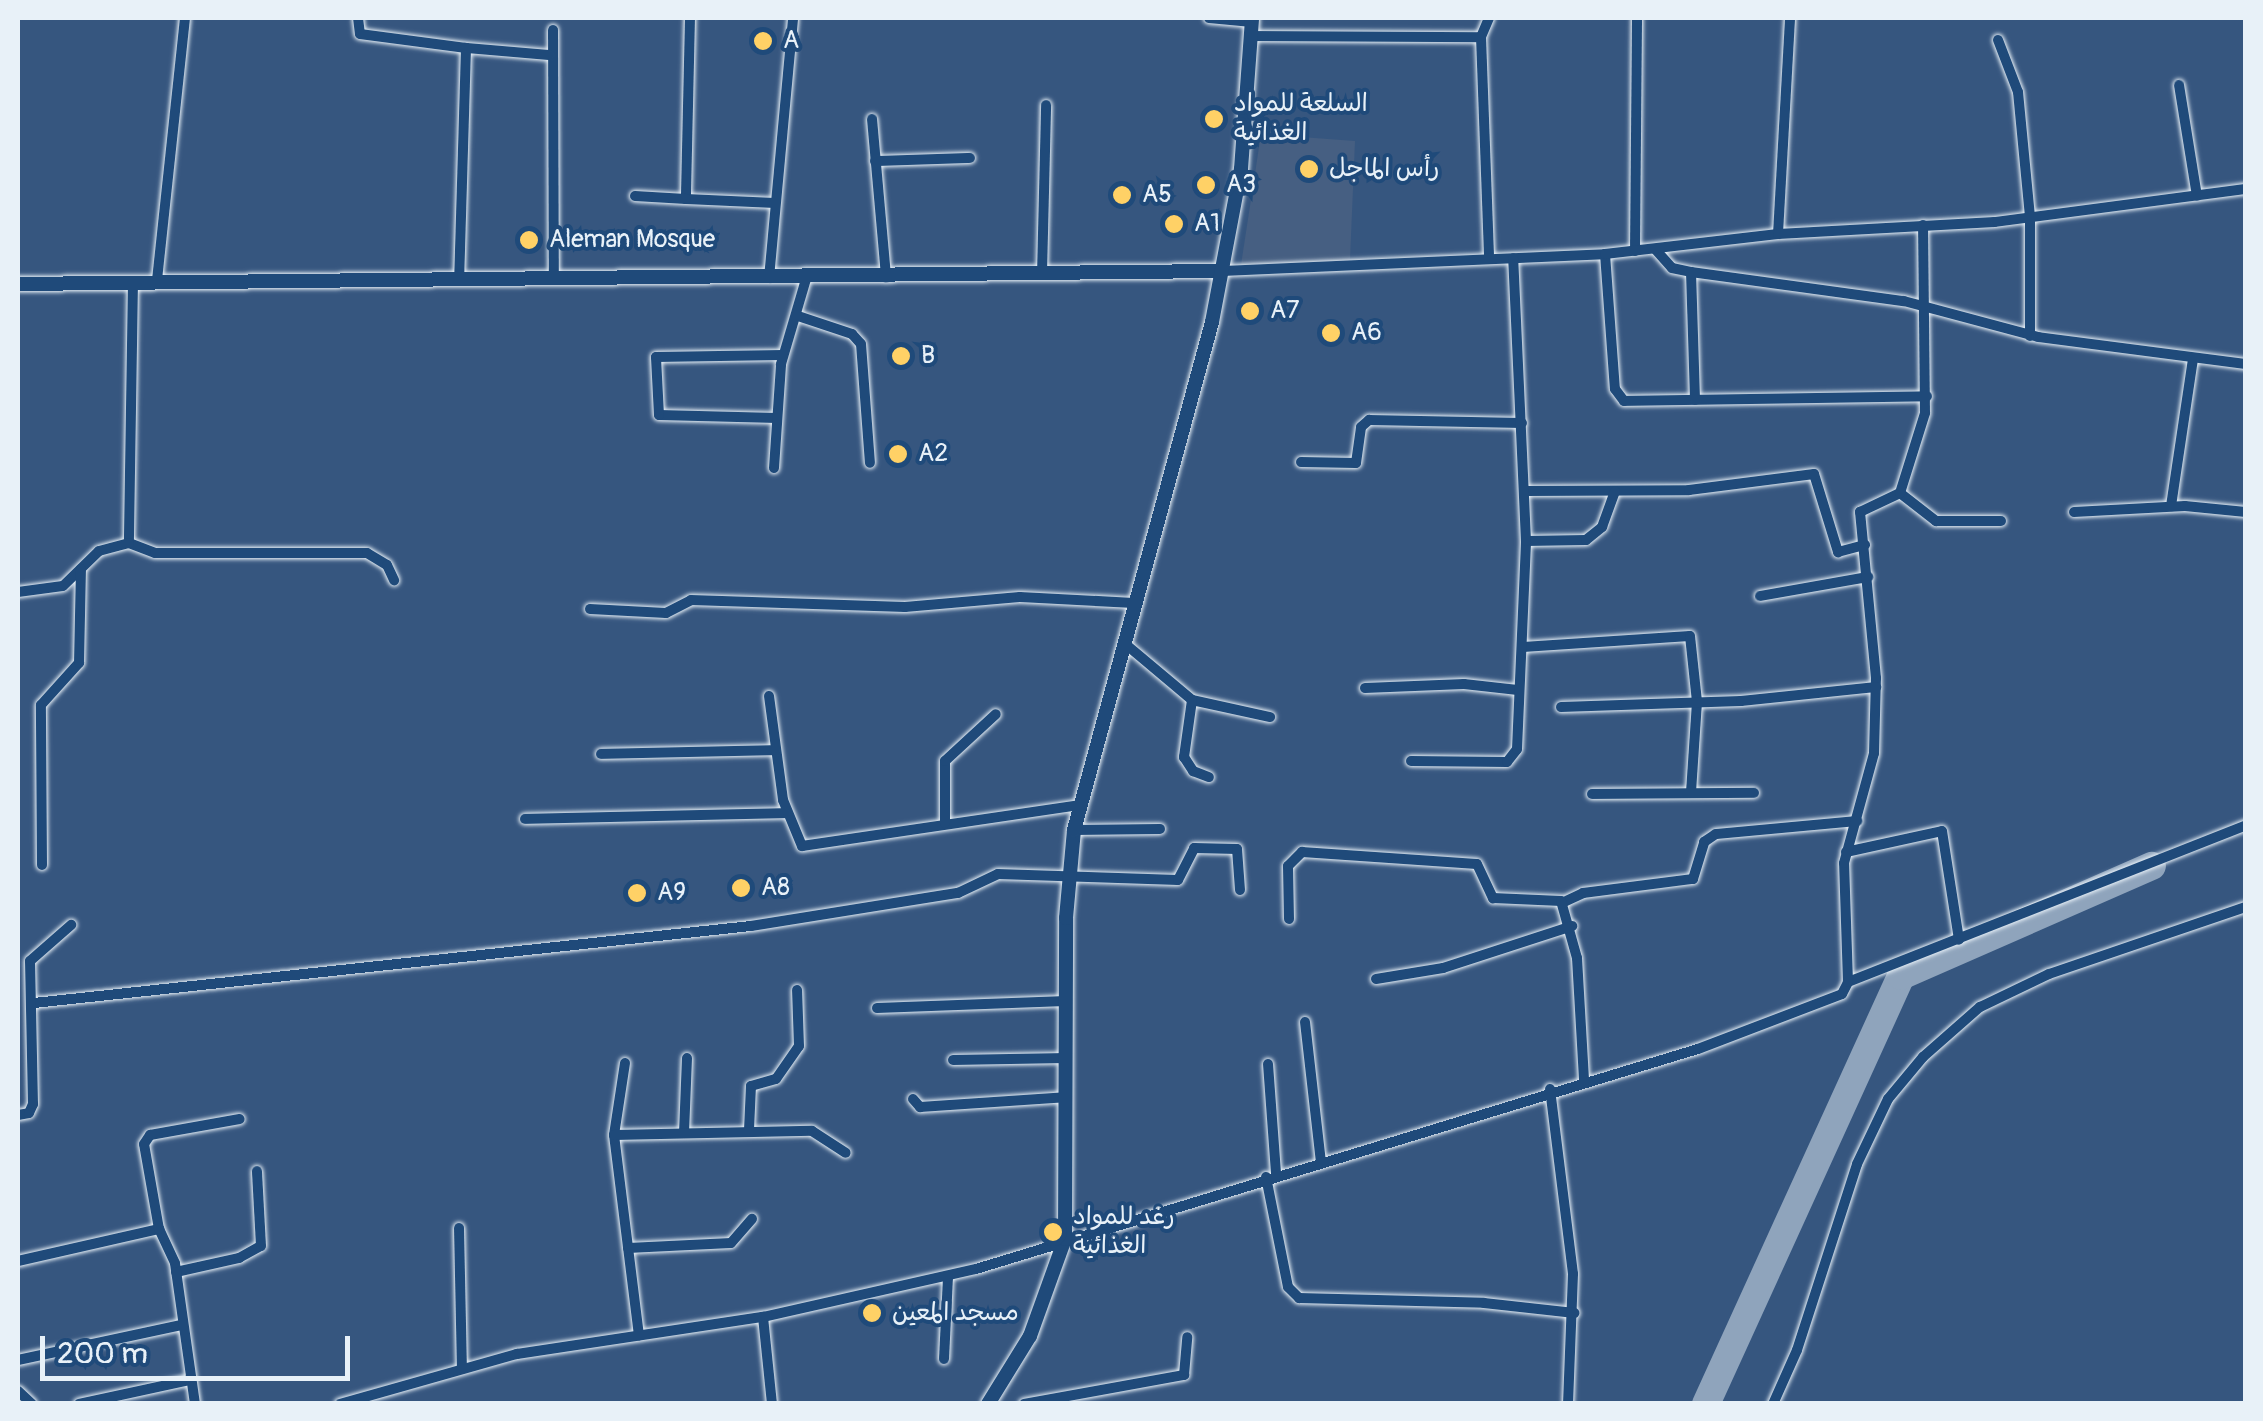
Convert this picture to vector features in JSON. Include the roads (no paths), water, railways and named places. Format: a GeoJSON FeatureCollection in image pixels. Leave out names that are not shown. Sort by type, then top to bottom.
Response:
{"type":"FeatureCollection","features":[{"type":"Feature","properties":{"kind":"street"},"geometry":{"type":"LineString","coordinates":[[156,280],[185,18]]}},
{"type":"Feature","properties":{"kind":"street"},"geometry":{"type":"LineString","coordinates":[[358,18],[360,34],[550,54]]}},
{"type":"Feature","properties":{"kind":"street"},"geometry":{"type":"LineString","coordinates":[[686,198],[690,18]]}},
{"type":"Feature","properties":{"kind":"street"},"geometry":{"type":"LineString","coordinates":[[769,278],[794,18]]}},
{"type":"Feature","properties":{"kind":"street"},"geometry":{"type":"LineString","coordinates":[[1209,18],[1252,25],[1481,37]]}},
{"type":"Feature","properties":{"kind":"street"},"geometry":{"type":"LineString","coordinates":[[1489,18],[1481,37],[1489,259]]}},
{"type":"Feature","properties":{"kind":"street"},"geometry":{"type":"LineString","coordinates":[[1636,250],[1638,18]]}},
{"type":"Feature","properties":{"kind":"street"},"geometry":{"type":"LineString","coordinates":[[1778,234],[1790,18]]}},
{"type":"Feature","properties":{"kind":"street"},"geometry":{"type":"LineString","coordinates":[[988,1404],[1022,1354],[1065,1238],[1068,875],[1074,830],[1222,271],[1241,169],[1252,25]]}},
{"type":"Feature","properties":{"kind":"street"},"geometry":{"type":"LineString","coordinates":[[552,30],[554,279]]}},
{"type":"Feature","properties":{"kind":"street"},"geometry":{"type":"LineString","coordinates":[[1998,40],[2018,92],[2030,216],[2030,336]]}},
{"type":"Feature","properties":{"kind":"street"},"geometry":{"type":"LineString","coordinates":[[459,278],[466,48]]}},
{"type":"Feature","properties":{"kind":"street"},"geometry":{"type":"LineString","coordinates":[[2179,85],[2197,196]]}},
{"type":"Feature","properties":{"kind":"street"},"geometry":{"type":"LineString","coordinates":[[1042,274],[1046,105]]}},
{"type":"Feature","properties":{"kind":"street"},"geometry":{"type":"LineString","coordinates":[[872,119],[886,277]]}},
{"type":"Feature","properties":{"kind":"street"},"geometry":{"type":"LineString","coordinates":[[876,160],[970,158]]}},
{"type":"Feature","properties":{"kind":"street"},"geometry":{"type":"LineString","coordinates":[[18,284],[459,278],[806,279],[1222,271],[1606,254],[1778,234],[2030,216],[2246,189]]}},
{"type":"Feature","properties":{"kind":"street"},"geometry":{"type":"LineString","coordinates":[[635,196],[775,203]]}},
{"type":"Feature","properties":{"kind":"street"},"geometry":{"type":"LineString","coordinates":[[1848,982],[1842,900],[1846,852],[1873,772],[1876,687],[1860,512],[1900,493],[1927,396],[1929,367],[1920,329],[1924,306],[1923,224]]}},
{"type":"Feature","properties":{"kind":"street"},"geometry":{"type":"LineString","coordinates":[[1655,249],[1672,268],[1690,272],[1924,306],[2030,336],[2246,364]]}},
{"type":"Feature","properties":{"kind":"street"},"geometry":{"type":"LineString","coordinates":[[1606,254],[1618,396],[1632,404],[1927,396]]}},
{"type":"Feature","properties":{"kind":"street"},"geometry":{"type":"LineString","coordinates":[[1411,761],[1514,758],[1526,541],[1514,258]]}},
{"type":"Feature","properties":{"kind":"street"},"geometry":{"type":"LineString","coordinates":[[1690,272],[1695,400]]}},
{"type":"Feature","properties":{"kind":"street"},"geometry":{"type":"LineString","coordinates":[[774,468],[783,355],[798,316],[806,279]]}},
{"type":"Feature","properties":{"kind":"street"},"geometry":{"type":"LineString","coordinates":[[129,543],[133,281]]}},
{"type":"Feature","properties":{"kind":"street"},"geometry":{"type":"LineString","coordinates":[[798,316],[852,334],[861,344],[870,463]]}},
{"type":"Feature","properties":{"kind":"street"},"geometry":{"type":"LineString","coordinates":[[777,418],[659,415],[656,357],[659,352],[783,355]]}},
{"type":"Feature","properties":{"kind":"street"},"geometry":{"type":"LineString","coordinates":[[2171,506],[2194,359]]}},
{"type":"Feature","properties":{"kind":"street"},"geometry":{"type":"LineString","coordinates":[[1300,462],[1356,463],[1361,427],[1369,420],[1522,423]]}},
{"type":"Feature","properties":{"kind":"street"},"geometry":{"type":"LineString","coordinates":[[1524,491],[1689,490],[1814,474],[1838,552],[1865,545]]}},
{"type":"Feature","properties":{"kind":"street"},"geometry":{"type":"LineString","coordinates":[[1526,541],[1586,540],[1602,527],[1615,491]]}},
{"type":"Feature","properties":{"kind":"street"},"geometry":{"type":"LineString","coordinates":[[1900,493],[1936,521],[2002,521]]}},
{"type":"Feature","properties":{"kind":"street"},"geometry":{"type":"LineString","coordinates":[[2074,512],[2171,506],[2246,512]]}},
{"type":"Feature","properties":{"kind":"street"},"geometry":{"type":"LineString","coordinates":[[18,592],[63,586],[99,551],[129,543],[155,553],[352,551],[378,557],[394,580]]}},
{"type":"Feature","properties":{"kind":"street"},"geometry":{"type":"LineString","coordinates":[[42,865],[41,705],[79,664],[81,569]]}},
{"type":"Feature","properties":{"kind":"street"},"geometry":{"type":"LineString","coordinates":[[1760,596],[1868,577]]}},
{"type":"Feature","properties":{"kind":"street"},"geometry":{"type":"LineString","coordinates":[[590,609],[666,613],[691,600],[905,607],[1002,598],[1134,603]]}},
{"type":"Feature","properties":{"kind":"street"},"geometry":{"type":"LineString","coordinates":[[1523,647],[1590,647],[1684,633],[1692,642],[1696,702],[1691,793]]}},
{"type":"Feature","properties":{"kind":"street"},"geometry":{"type":"LineString","coordinates":[[1123,642],[1192,700],[1270,718]]}},
{"type":"Feature","properties":{"kind":"street"},"geometry":{"type":"LineString","coordinates":[[1365,688],[1464,684],[1518,690]]}},
{"type":"Feature","properties":{"kind":"street"},"geometry":{"type":"LineString","coordinates":[[1561,707],[1696,702],[1876,687]]}},
{"type":"Feature","properties":{"kind":"street"},"geometry":{"type":"LineString","coordinates":[[770,696],[786,812],[796,841],[810,848],[1079,804]]}},
{"type":"Feature","properties":{"kind":"street"},"geometry":{"type":"LineString","coordinates":[[1192,700],[1184,757],[1193,771],[1209,777]]}},
{"type":"Feature","properties":{"kind":"street"},"geometry":{"type":"LineString","coordinates":[[945,823],[946,761],[996,714]]}},
{"type":"Feature","properties":{"kind":"street"},"geometry":{"type":"LineString","coordinates":[[601,754],[776,750]]}},
{"type":"Feature","properties":{"kind":"street"},"geometry":{"type":"LineString","coordinates":[[1592,794],[1754,793]]}},
{"type":"Feature","properties":{"kind":"street"},"geometry":{"type":"LineString","coordinates":[[525,819],[786,812]]}},
{"type":"Feature","properties":{"kind":"street"},"geometry":{"type":"LineString","coordinates":[[1289,919],[1288,866],[1302,852],[1477,864],[1493,898],[1564,902],[1583,893],[1694,880],[1704,842],[1716,834],[1857,821]]}},
{"type":"Feature","properties":{"kind":"street"},"geometry":{"type":"LineString","coordinates":[[340,1404],[462,1366],[762,1316],[948,1276],[1584,1081],[1814,1006],[1839,996],[1848,982],[2246,825]]}},
{"type":"Feature","properties":{"kind":"street"},"geometry":{"type":"LineString","coordinates":[[1074,830],[1160,829]]}},
{"type":"Feature","properties":{"kind":"street"},"geometry":{"type":"LineString","coordinates":[[1846,852],[1942,832],[1958,940]]}},
{"type":"Feature","properties":{"kind":"street"},"geometry":{"type":"LineString","coordinates":[[34,1003],[752,926],[958,893],[992,875],[1178,880],[1186,873],[1190,850],[1234,848],[1240,856],[1240,890]]}},
{"type":"Feature","properties":{"kind":"street"},"geometry":{"type":"LineString","coordinates":[[1564,902],[1572,926],[1584,1081]]}},
{"type":"Feature","properties":{"kind":"street"},"geometry":{"type":"LineString","coordinates":[[1773,1404],[1797,1350],[1857,1164],[1888,1100],[1923,1057],[1980,1007],[2049,974],[2246,907]]}},
{"type":"Feature","properties":{"kind":"street"},"geometry":{"type":"LineString","coordinates":[[18,1115],[33,1110],[34,1003],[24,962],[71,925]]}},
{"type":"Feature","properties":{"kind":"street"},"geometry":{"type":"LineString","coordinates":[[1376,979],[1443,968],[1572,926]]}},
{"type":"Feature","properties":{"kind":"street"},"geometry":{"type":"LineString","coordinates":[[749,1130],[751,1086],[776,1079],[799,1046],[797,990]]}},
{"type":"Feature","properties":{"kind":"street"},"geometry":{"type":"LineString","coordinates":[[876,1008],[1066,1001]]}},
{"type":"Feature","properties":{"kind":"street"},"geometry":{"type":"LineString","coordinates":[[1305,1022],[1320,1162]]}},
{"type":"Feature","properties":{"kind":"street"},"geometry":{"type":"LineString","coordinates":[[684,1132],[687,1058]]}},
{"type":"Feature","properties":{"kind":"street"},"geometry":{"type":"LineString","coordinates":[[953,1060],[1066,1058]]}},
{"type":"Feature","properties":{"kind":"street"},"geometry":{"type":"LineString","coordinates":[[625,1063],[614,1135],[639,1335]]}},
{"type":"Feature","properties":{"kind":"street"},"geometry":{"type":"LineString","coordinates":[[1268,1064],[1271,1176],[1288,1287],[1299,1298],[1484,1303],[1574,1313]]}},
{"type":"Feature","properties":{"kind":"street"},"geometry":{"type":"LineString","coordinates":[[1550,1089],[1563,1157],[1574,1313],[1568,1404]]}},
{"type":"Feature","properties":{"kind":"street"},"geometry":{"type":"LineString","coordinates":[[913,1099],[920,1107],[1066,1097]]}},
{"type":"Feature","properties":{"kind":"street"},"geometry":{"type":"LineString","coordinates":[[195,1404],[176,1272],[159,1229],[146,1136],[240,1119]]}},
{"type":"Feature","properties":{"kind":"street"},"geometry":{"type":"LineString","coordinates":[[614,1135],[749,1130],[819,1132],[846,1153]]}},
{"type":"Feature","properties":{"kind":"street"},"geometry":{"type":"LineString","coordinates":[[176,1272],[239,1258],[261,1246],[258,1171]]}},
{"type":"Feature","properties":{"kind":"street"},"geometry":{"type":"LineString","coordinates":[[628,1248],[730,1243],[752,1219]]}},
{"type":"Feature","properties":{"kind":"street"},"geometry":{"type":"LineString","coordinates":[[459,1228],[462,1366]]}},
{"type":"Feature","properties":{"kind":"street"},"geometry":{"type":"LineString","coordinates":[[18,1260],[159,1229]]}},
{"type":"Feature","properties":{"kind":"street"},"geometry":{"type":"LineString","coordinates":[[944,1358],[948,1276]]}},
{"type":"Feature","properties":{"kind":"street"},"geometry":{"type":"LineString","coordinates":[[762,1316],[772,1404]]}},
{"type":"Feature","properties":{"kind":"street"},"geometry":{"type":"LineString","coordinates":[[18,1360],[181,1325]]}},
{"type":"Feature","properties":{"kind":"street"},"geometry":{"type":"LineString","coordinates":[[1024,1404],[1184,1376],[1186,1337]]}},
{"type":"Feature","properties":{"kind":"street"},"geometry":{"type":"LineString","coordinates":[[78,1404],[190,1380]]}},
{"type":"Feature","properties":{"kind":"street"},"geometry":{"type":"LineString","coordinates":[[18,1391],[32,1404]]}},
{"type":"Feature","properties":{"kind":"place","name":"A"},"geometry":{"type":"Point","coordinates":[763,41]}},
{"type":"Feature","properties":{"kind":"place","name":"السلعة للمواد الغذائية"},"geometry":{"type":"Point","coordinates":[1214,119]}},
{"type":"Feature","properties":{"kind":"place","name":"رأس الماجل"},"geometry":{"type":"Point","coordinates":[1309,169]}},
{"type":"Feature","properties":{"kind":"place","name":"A3"},"geometry":{"type":"Point","coordinates":[1206,185]}},
{"type":"Feature","properties":{"kind":"place","name":"A5"},"geometry":{"type":"Point","coordinates":[1122,195]}},
{"type":"Feature","properties":{"kind":"place","name":"A1"},"geometry":{"type":"Point","coordinates":[1174,224]}},
{"type":"Feature","properties":{"kind":"place","name":"Aleman Mosque"},"geometry":{"type":"Point","coordinates":[529,240]}},
{"type":"Feature","properties":{"kind":"place","name":"A7"},"geometry":{"type":"Point","coordinates":[1250,311]}},
{"type":"Feature","properties":{"kind":"place","name":"A6"},"geometry":{"type":"Point","coordinates":[1331,333]}},
{"type":"Feature","properties":{"kind":"place","name":"B"},"geometry":{"type":"Point","coordinates":[901,356]}},
{"type":"Feature","properties":{"kind":"place","name":"A2"},"geometry":{"type":"Point","coordinates":[898,454]}},
{"type":"Feature","properties":{"kind":"place","name":"A8"},"geometry":{"type":"Point","coordinates":[741,888]}},
{"type":"Feature","properties":{"kind":"place","name":"A9"},"geometry":{"type":"Point","coordinates":[637,893]}},
{"type":"Feature","properties":{"kind":"place","name":"رغد للمواد الغذائية"},"geometry":{"type":"Point","coordinates":[1053,1232]}},
{"type":"Feature","properties":{"kind":"place","name":"مسجد المعين"},"geometry":{"type":"Point","coordinates":[872,1313]}}]}
